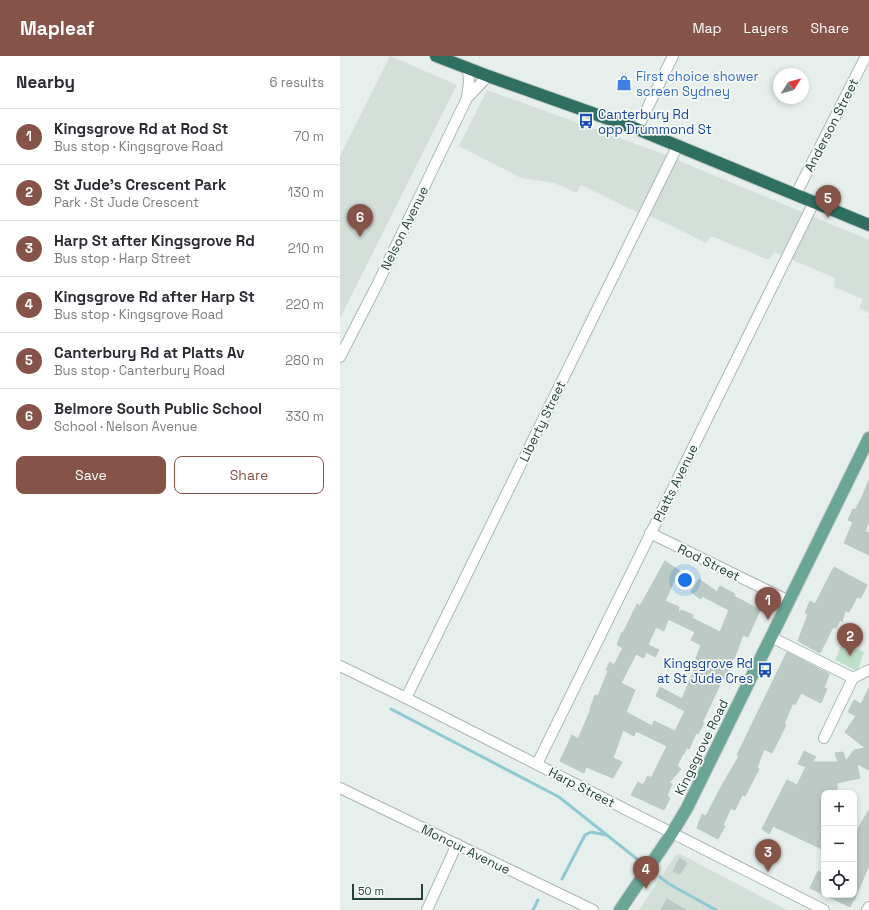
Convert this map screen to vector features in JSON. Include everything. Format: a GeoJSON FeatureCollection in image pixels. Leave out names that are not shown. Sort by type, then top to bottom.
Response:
{"type":"FeatureCollection","features":[{"type":"Feature","properties":{"kind":"highway"},"geometry":{"type":"LineString","coordinates":[[436,56],[678,145],[869,225]]}},
{"type":"Feature","properties":{"kind":"main road","name":"Kingsgrove Road"},"geometry":{"type":"LineString","coordinates":[[620,910],[672,833],[686,808],[869,438]]}},
{"type":"Feature","properties":{"kind":"street"},"geometry":{"type":"LineString","coordinates":[[637,129],[673,56]]}},
{"type":"Feature","properties":{"kind":"street","name":"Anderson Street"},"geometry":{"type":"LineString","coordinates":[[796,194],[866,56]]}},
{"type":"Feature","properties":{"kind":"street","name":"Nelson Avenue"},"geometry":{"type":"LineString","coordinates":[[467,98],[469,82],[468,68]]}},
{"type":"Feature","properties":{"kind":"street","name":"Nelson Avenue"},"geometry":{"type":"LineString","coordinates":[[340,357],[467,98],[488,76]]}},
{"type":"Feature","properties":{"kind":"street","name":"Liberty Street"},"geometry":{"type":"LineString","coordinates":[[406,698],[678,145]]}},
{"type":"Feature","properties":{"kind":"street","name":"Platts Avenue"},"geometry":{"type":"LineString","coordinates":[[536,764],[814,202]]}},
{"type":"Feature","properties":{"kind":"street","name":"Rod Street"},"geometry":{"type":"LineString","coordinates":[[650,533],[789,601]]}},
{"type":"Feature","properties":{"kind":"street"},"geometry":{"type":"LineString","coordinates":[[771,637],[853,678]]}},
{"type":"Feature","properties":{"kind":"street","name":"Harp Street"},"geometry":{"type":"LineString","coordinates":[[341,668],[406,698],[824,910]]}},
{"type":"Feature","properties":{"kind":"street"},"geometry":{"type":"LineString","coordinates":[[824,738],[853,678],[869,670]]}},
{"type":"Feature","properties":{"kind":"street","name":"Moncur Avenue"},"geometry":{"type":"LineString","coordinates":[[340,788],[593,910]]}},
{"type":"Feature","properties":{"kind":"street"},"geometry":{"type":"LineString","coordinates":[[427,910],[457,844]]}},
{"type":"Feature","properties":{"kind":"shaded area"},"geometry":{"type":"Polygon","coordinates":[[[390,56],[457,85],[340,318],[340,156],[390,56]]]}},
{"type":"Feature","properties":{"kind":"shaded area"},"geometry":{"type":"Polygon","coordinates":[[[487,90],[658,152],[869,240],[869,313],[859,308],[863,299],[834,287],[835,278],[774,252],[769,260],[711,236],[706,243],[581,185],[577,193],[554,183],[521,178],[459,146],[487,90]]]}},
{"type":"Feature","properties":{"kind":"shaded area"},"geometry":{"type":"Polygon","coordinates":[[[676,854],[680,854],[787,910],[639,910],[676,854]]]}},
{"type":"Feature","properties":{"kind":"green space"},"geometry":{"type":"Polygon","coordinates":[[[843,642],[864,652],[857,671],[835,660],[843,642]]]}},
{"type":"Feature","properties":{"kind":"building"},"geometry":{"type":"Polygon","coordinates":[[[869,480],[869,521],[865,531],[869,533],[869,555],[844,543],[853,522],[848,520],[853,509],[855,510],[862,497],[869,480]]]}},
{"type":"Feature","properties":{"kind":"building"},"geometry":{"type":"Polygon","coordinates":[[[665,561],[681,572],[680,584],[674,581],[665,601],[679,607],[678,616],[681,610],[693,615],[692,618],[720,632],[729,610],[702,596],[701,599],[691,592],[699,579],[717,592],[720,586],[735,594],[734,596],[760,610],[748,637],[743,635],[734,659],[733,658],[702,723],[704,723],[698,734],[696,733],[689,749],[687,747],[677,766],[681,769],[669,783],[672,784],[667,796],[670,798],[664,810],[631,795],[638,782],[643,785],[648,776],[651,778],[667,746],[636,731],[634,736],[623,730],[613,758],[622,762],[613,778],[586,767],[584,773],[560,761],[572,735],[578,739],[591,709],[595,695],[598,696],[608,671],[606,670],[610,662],[614,665],[623,648],[617,645],[622,632],[623,633],[637,604],[640,606],[665,561]],[[668,619],[664,631],[656,627],[648,645],[659,650],[655,657],[646,652],[644,658],[636,654],[621,683],[635,690],[626,712],[652,726],[654,721],[675,731],[685,711],[656,696],[660,687],[682,699],[696,665],[694,664],[701,645],[691,640],[695,632],[668,619]]]}},
{"type":"Feature","properties":{"kind":"building"},"geometry":{"type":"Polygon","coordinates":[[[834,567],[867,585],[861,598],[857,597],[849,612],[845,611],[842,622],[840,620],[836,628],[833,627],[820,653],[798,641],[808,614],[805,613],[810,601],[815,604],[834,567]]]}},
{"type":"Feature","properties":{"kind":"building"},"geometry":{"type":"Polygon","coordinates":[[[787,652],[829,674],[824,688],[827,689],[821,703],[801,693],[795,705],[793,703],[784,724],[786,725],[772,753],[764,749],[757,768],[759,769],[745,796],[742,795],[735,810],[731,808],[723,825],[725,826],[718,839],[697,828],[702,814],[706,816],[739,756],[737,755],[787,652]]]}},
{"type":"Feature","properties":{"kind":"building"},"geometry":{"type":"Polygon","coordinates":[[[869,688],[869,770],[857,764],[860,778],[837,783],[837,790],[821,790],[821,849],[773,826],[769,834],[762,829],[787,780],[797,785],[806,767],[798,764],[804,751],[816,757],[812,762],[838,762],[835,753],[843,752],[846,761],[854,750],[865,748],[845,732],[856,716],[848,712],[854,700],[861,704],[869,688]]]}},
{"type":"Feature","properties":{"kind":"building"},"geometry":{"type":"Polygon","coordinates":[[[869,810],[869,865],[857,894],[857,862],[857,830],[869,810]]]}},
{"type":"Feature","properties":{"kind":"building"},"geometry":{"type":"Polygon","coordinates":[[[680,858],[687,863],[680,874],[673,871],[680,858]]]}},
{"type":"Feature","properties":{"kind":"building"},"geometry":{"type":"Polygon","coordinates":[[[818,871],[821,872],[821,894],[810,888],[818,871]]]}},
{"type":"Feature","properties":{"kind":"building"},"geometry":{"type":"Polygon","coordinates":[[[831,898],[854,898],[850,907],[831,898]]]}},
{"type":"Feature","properties":{"kind":"building"},"geometry":{"type":"Polygon","coordinates":[[[667,899],[686,910],[661,910],[667,899]]]}},
{"type":"Feature","properties":{"kind":"waterway"},"geometry":{"type":"LineString","coordinates":[[391,709],[559,797],[637,859]]}},
{"type":"Feature","properties":{"kind":"waterway"},"geometry":{"type":"LineString","coordinates":[[562,879],[585,835],[591,832],[606,835]]}},
{"type":"Feature","properties":{"kind":"waterway"},"geometry":{"type":"LineString","coordinates":[[660,877],[669,884],[716,910]]}},
{"type":"Feature","properties":{"kind":"waterway"},"geometry":{"type":"LineString","coordinates":[[533,910],[538,900]]}},
{"type":"Feature","properties":{"kind":"place","name":"First choice shower screen Sydney"},"geometry":{"type":"Point","coordinates":[624,83]}},
{"type":"Feature","properties":{"kind":"place","name":"Canterbury Rd opp Drummond St"},"geometry":{"type":"Point","coordinates":[586,121]}},
{"type":"Feature","properties":{"kind":"place","name":"Canterbury Rd at Platts Av"},"geometry":{"type":"Point","coordinates":[828,218]}},
{"type":"Feature","properties":{"kind":"place","name":"Belmore South Public School"},"geometry":{"type":"Point","coordinates":[360,237]}},
{"type":"Feature","properties":{"kind":"place","name":"Kingsgrove Rd at Rod St"},"geometry":{"type":"Point","coordinates":[768,620]}},
{"type":"Feature","properties":{"kind":"place","name":"St Jude's Crescent Park"},"geometry":{"type":"Point","coordinates":[850,656]}},
{"type":"Feature","properties":{"kind":"place","name":"Kingsgrove Rd at St Jude Cres"},"geometry":{"type":"Point","coordinates":[765,670]}},
{"type":"Feature","properties":{"kind":"place","name":"Harp St after Kingsgrove Rd"},"geometry":{"type":"Point","coordinates":[768,872]}},
{"type":"Feature","properties":{"kind":"place","name":"Kingsgrove Rd after Harp St"},"geometry":{"type":"Point","coordinates":[646,889]}}]}
